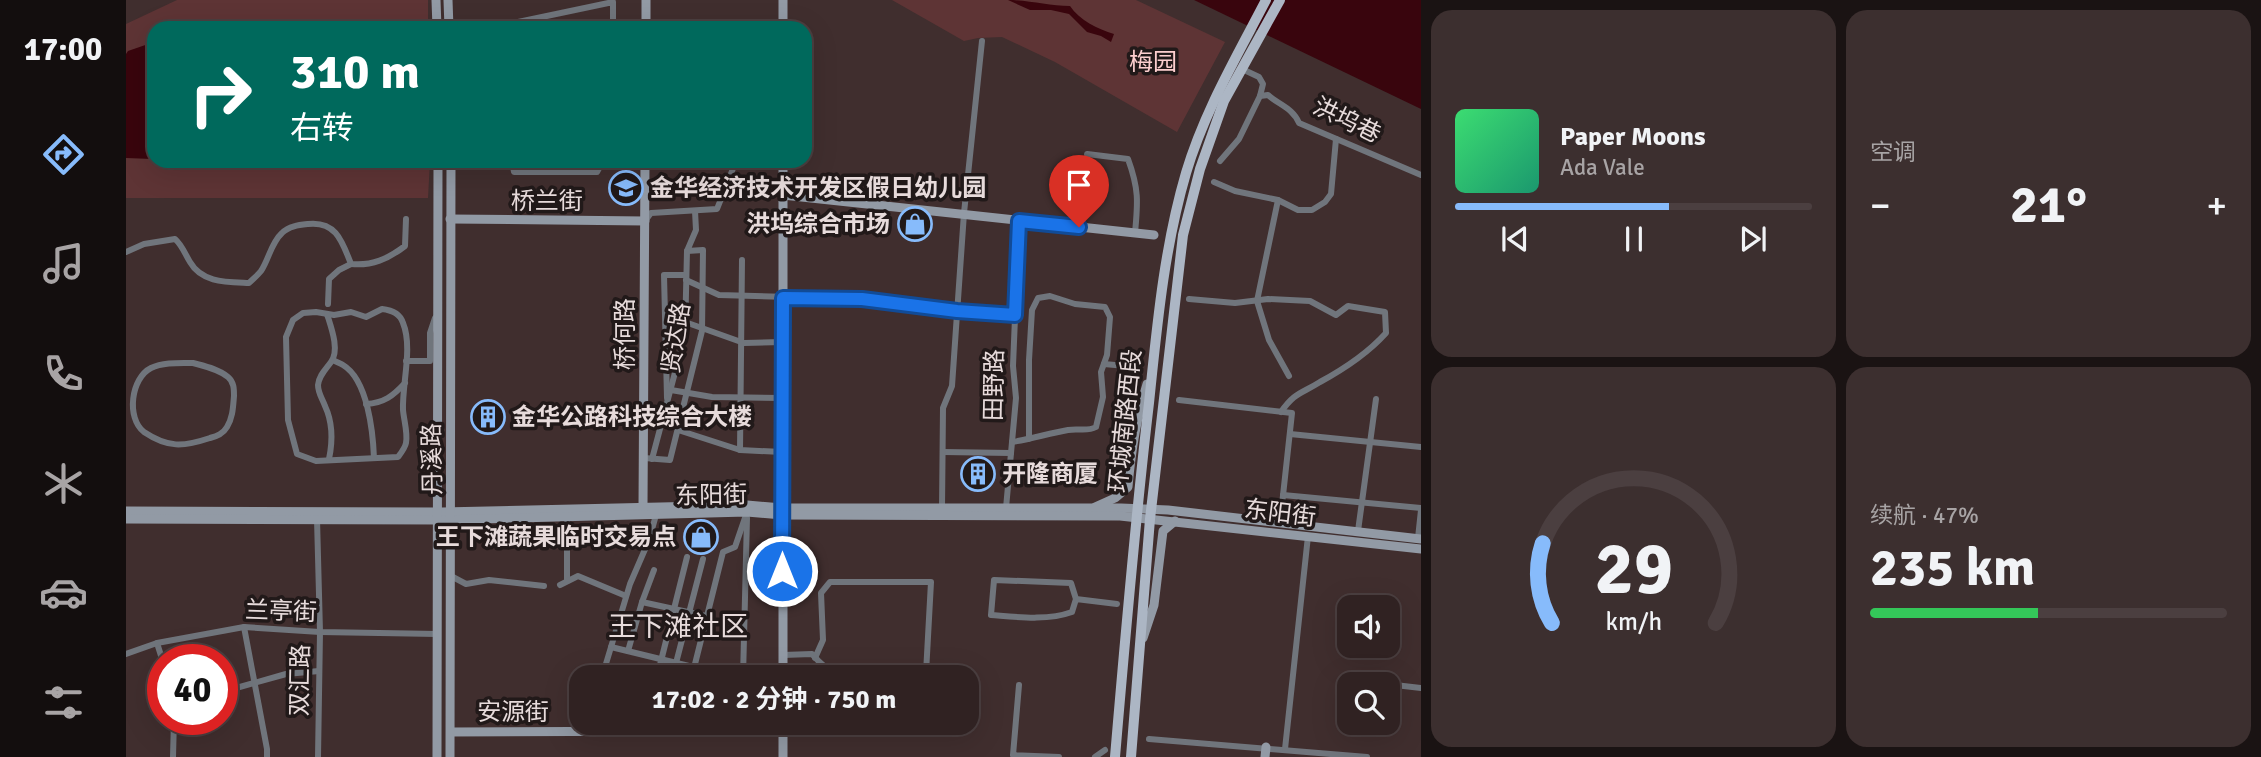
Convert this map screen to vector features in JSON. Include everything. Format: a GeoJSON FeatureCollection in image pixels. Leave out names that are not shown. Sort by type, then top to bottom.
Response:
{"type":"FeatureCollection","features":[{"type":"Feature","properties":{"kind":"main road"},"geometry":{"type":"LineString","coordinates":[[436,0],[437,21]]}},
{"type":"Feature","properties":{"kind":"main road"},"geometry":{"type":"LineString","coordinates":[[448,0],[449,21]]}},
{"type":"Feature","properties":{"kind":"main road"},"geometry":{"type":"LineString","coordinates":[[646,0],[646,21]]}},
{"type":"Feature","properties":{"kind":"main road"},"geometry":{"type":"LineString","coordinates":[[783,0],[783,21]]}},
{"type":"Feature","properties":{"kind":"main road"},"geometry":{"type":"LineString","coordinates":[[1220,99],[1266,0]]}},
{"type":"Feature","properties":{"kind":"main road"},"geometry":{"type":"LineString","coordinates":[[1220,99],[1242,69],[1280,0]]}},
{"type":"Feature","properties":{"kind":"main road","name":"环城南路西段"},"geometry":{"type":"LineString","coordinates":[[1115,757],[1136,513],[1171,232],[1186,171],[1220,99]]}},
{"type":"Feature","properties":{"kind":"main road","name":"环城南路西段"},"geometry":{"type":"LineString","coordinates":[[1131,757],[1151,514],[1183,235],[1220,99]]}},
{"type":"Feature","properties":{"kind":"main road","name":"丹溪路"},"geometry":{"type":"LineString","coordinates":[[437,757],[438,168]]}},
{"type":"Feature","properties":{"kind":"main road","name":"丹溪路"},"geometry":{"type":"LineString","coordinates":[[450,757],[451,168]]}},
{"type":"Feature","properties":{"kind":"main road","name":"桥何路"},"geometry":{"type":"LineString","coordinates":[[643,507],[648,458],[645,168]]}},
{"type":"Feature","properties":{"kind":"main road"},"geometry":{"type":"LineString","coordinates":[[783,168],[783,665]]}},
{"type":"Feature","properties":{"kind":"main road"},"geometry":{"type":"LineString","coordinates":[[783,195],[1154,235]]}},
{"type":"Feature","properties":{"kind":"main road","name":"桥兰街"},"geometry":{"type":"LineString","coordinates":[[450,219],[645,221]]}},
{"type":"Feature","properties":{"kind":"main road"},"geometry":{"type":"LineString","coordinates":[[1092,508],[1115,498],[1128,487],[1137,418],[1152,369]]}},
{"type":"Feature","properties":{"kind":"main road","name":"东阳街"},"geometry":{"type":"LineString","coordinates":[[452,516],[747,505],[782,512],[1092,508],[1280,523],[1420,538]]}},
{"type":"Feature","properties":{"kind":"main road","name":"东阳街"},"geometry":{"type":"LineString","coordinates":[[126,511],[567,517],[747,512],[1136,513]]}},
{"type":"Feature","properties":{"kind":"main road","name":"东阳街"},"geometry":{"type":"LineString","coordinates":[[1151,514],[1175,521],[1421,549]]}},
{"type":"Feature","properties":{"kind":"main road","name":"东阳街"},"geometry":{"type":"LineString","coordinates":[[126,519],[438,516]]}},
{"type":"Feature","properties":{"kind":"main road"},"geometry":{"type":"LineString","coordinates":[[1140,646],[1154,606],[1163,531],[1175,521]]}},
{"type":"Feature","properties":{"kind":"main road","name":"安源街"},"geometry":{"type":"LineString","coordinates":[[451,732],[569,728]]}},
{"type":"Feature","properties":{"kind":"main road"},"geometry":{"type":"LineString","coordinates":[[783,735],[783,757]]}},
{"type":"Feature","properties":{"kind":"street"},"geometry":{"type":"LineString","coordinates":[[523,21],[613,2],[613,21]]}},
{"type":"Feature","properties":{"kind":"street"},"geometry":{"type":"LineString","coordinates":[[942,508],[943,408],[952,386],[964,213],[982,41]]}},
{"type":"Feature","properties":{"kind":"street"},"geometry":{"type":"LineString","coordinates":[[1220,161],[1239,139],[1263,84],[1259,77],[1242,69]]}},
{"type":"Feature","properties":{"kind":"street","name":"洪坞巷"},"geometry":{"type":"LineString","coordinates":[[1260,96],[1268,94],[1277,103],[1288,107],[1299,123],[1421,175]]}},
{"type":"Feature","properties":{"kind":"street"},"geometry":{"type":"LineString","coordinates":[[1214,181],[1235,191],[1278,200],[1298,211],[1312,210],[1325,202],[1331,194],[1336,139]]}},
{"type":"Feature","properties":{"kind":"street"},"geometry":{"type":"LineString","coordinates":[[1087,153],[1128,159],[1138,193],[1135,233]]}},
{"type":"Feature","properties":{"kind":"street"},"geometry":{"type":"LineString","coordinates":[[513,168],[514,173],[597,172],[599,168]]}},
{"type":"Feature","properties":{"kind":"street"},"geometry":{"type":"LineString","coordinates":[[645,221],[651,213],[717,209],[733,168]]}},
{"type":"Feature","properties":{"kind":"street"},"geometry":{"type":"LineString","coordinates":[[1278,200],[1257,300],[1269,340],[1289,376]]}},
{"type":"Feature","properties":{"kind":"street"},"geometry":{"type":"LineString","coordinates":[[648,458],[667,406],[685,335],[687,251],[696,230],[695,211]]}},
{"type":"Feature","properties":{"kind":"street"},"geometry":{"type":"LineString","coordinates":[[328,304],[329,279],[339,270],[351,264],[379,262],[405,246],[406,219]]}},
{"type":"Feature","properties":{"kind":"street","name":"田野路"},"geometry":{"type":"LineString","coordinates":[[1006,508],[1016,398],[1013,366],[1019,221]]}},
{"type":"Feature","properties":{"kind":"street"},"geometry":{"type":"LineString","coordinates":[[126,252],[144,244],[175,239],[195,271],[221,282],[249,283],[261,272],[282,232],[315,223],[333,229],[351,264]]}},
{"type":"Feature","properties":{"kind":"street","name":"贤达路"},"geometry":{"type":"LineString","coordinates":[[648,458],[670,460],[702,327],[703,250],[687,251]]}},
{"type":"Feature","properties":{"kind":"street"},"geometry":{"type":"LineString","coordinates":[[740,450],[742,260]]}},
{"type":"Feature","properties":{"kind":"street"},"geometry":{"type":"LineString","coordinates":[[667,406],[664,275],[686,278],[719,295],[862,299],[1015,315]]}},
{"type":"Feature","properties":{"kind":"street"},"geometry":{"type":"LineString","coordinates":[[1012,442],[1029,439],[1072,429],[1090,430],[1096,427],[1103,397],[1101,372],[1107,355],[1110,317],[1105,307],[1075,304],[1050,296],[1038,298],[1032,310],[1029,439]]}},
{"type":"Feature","properties":{"kind":"street"},"geometry":{"type":"LineString","coordinates":[[1189,299],[1235,303],[1257,300],[1310,301],[1336,315],[1348,306],[1385,312],[1386,333],[1372,348],[1319,383],[1292,396],[1281,412]]}},
{"type":"Feature","properties":{"kind":"street"},"geometry":{"type":"LineString","coordinates":[[382,309],[392,310],[403,321],[407,336],[406,361],[403,410],[406,443],[398,457],[316,461],[297,454],[288,420],[286,337],[293,320],[303,313],[334,315],[351,312],[366,317],[382,309]]}},
{"type":"Feature","properties":{"kind":"street"},"geometry":{"type":"LineString","coordinates":[[406,361],[430,361],[430,333],[437,313]]}},
{"type":"Feature","properties":{"kind":"street"},"geometry":{"type":"LineString","coordinates":[[327,314],[335,352],[333,360],[322,373],[318,387],[331,423],[329,459]]}},
{"type":"Feature","properties":{"kind":"street"},"geometry":{"type":"LineString","coordinates":[[685,322],[741,341],[782,342]]}},
{"type":"Feature","properties":{"kind":"street"},"geometry":{"type":"LineString","coordinates":[[333,360],[348,370],[360,388],[370,414],[374,458]]}},
{"type":"Feature","properties":{"kind":"street"},"geometry":{"type":"LineString","coordinates":[[193,363],[222,373],[231,379],[234,388],[232,415],[226,429],[220,435],[188,445],[176,446],[140,430],[131,408],[131,401],[143,373],[155,366],[193,363]]}},
{"type":"Feature","properties":{"kind":"street"},"geometry":{"type":"LineString","coordinates":[[1104,364],[1137,367]]}},
{"type":"Feature","properties":{"kind":"street"},"geometry":{"type":"LineString","coordinates":[[366,404],[384,402],[405,383]]}},
{"type":"Feature","properties":{"kind":"street"},"geometry":{"type":"LineString","coordinates":[[671,390],[712,397],[782,398]]}},
{"type":"Feature","properties":{"kind":"street"},"geometry":{"type":"LineString","coordinates":[[1358,531],[1376,399]]}},
{"type":"Feature","properties":{"kind":"street"},"geometry":{"type":"LineString","coordinates":[[1179,400],[1292,413],[1280,523]]}},
{"type":"Feature","properties":{"kind":"street"},"geometry":{"type":"LineString","coordinates":[[678,430],[740,450],[782,452]]}},
{"type":"Feature","properties":{"kind":"street"},"geometry":{"type":"LineString","coordinates":[[1290,434],[1421,447]]}},
{"type":"Feature","properties":{"kind":"street"},"geometry":{"type":"LineString","coordinates":[[943,453],[1011,453]]}},
{"type":"Feature","properties":{"kind":"street"},"geometry":{"type":"LineString","coordinates":[[1283,495],[1421,509],[1420,538]]}},
{"type":"Feature","properties":{"kind":"street"},"geometry":{"type":"LineString","coordinates":[[698,665],[706,616],[723,552],[735,547],[747,512]]}},
{"type":"Feature","properties":{"kind":"street"},"geometry":{"type":"LineString","coordinates":[[743,665],[747,512]]}},
{"type":"Feature","properties":{"kind":"street"},"geometry":{"type":"LineString","coordinates":[[606,665],[626,596],[649,540],[656,514]]}},
{"type":"Feature","properties":{"kind":"street"},"geometry":{"type":"LineString","coordinates":[[567,517],[564,583],[578,576],[626,596]]}},
{"type":"Feature","properties":{"kind":"street","name":"双汇路"},"geometry":{"type":"LineString","coordinates":[[317,519],[320,632],[318,757]]}},
{"type":"Feature","properties":{"kind":"street"},"geometry":{"type":"LineString","coordinates":[[1285,749],[1308,536]]}},
{"type":"Feature","properties":{"kind":"street"},"geometry":{"type":"LineString","coordinates":[[660,665],[687,557]]}},
{"type":"Feature","properties":{"kind":"street"},"geometry":{"type":"LineString","coordinates":[[675,663],[703,559]]}},
{"type":"Feature","properties":{"kind":"street"},"geometry":{"type":"LineString","coordinates":[[628,651],[654,570]]}},
{"type":"Feature","properties":{"kind":"street"},"geometry":{"type":"LineString","coordinates":[[452,576],[466,584],[489,580],[544,586]]}},
{"type":"Feature","properties":{"kind":"street"},"geometry":{"type":"LineString","coordinates":[[994,580],[1071,583],[1076,599],[1072,612],[1060,617],[991,615],[994,580]]}},
{"type":"Feature","properties":{"kind":"street"},"geometry":{"type":"LineString","coordinates":[[815,658],[822,640],[821,593],[830,582],[930,582],[926,665]]}},
{"type":"Feature","properties":{"kind":"street"},"geometry":{"type":"LineString","coordinates":[[1076,599],[1117,604]]}},
{"type":"Feature","properties":{"kind":"street"},"geometry":{"type":"LineString","coordinates":[[642,602],[706,616]]}},
{"type":"Feature","properties":{"kind":"street"},"geometry":{"type":"LineString","coordinates":[[244,627],[267,757]]}},
{"type":"Feature","properties":{"kind":"street","name":"兰亭街"},"geometry":{"type":"LineString","coordinates":[[126,654],[157,643],[244,627],[320,632],[438,634]]}},
{"type":"Feature","properties":{"kind":"street"},"geometry":{"type":"LineString","coordinates":[[611,647],[684,665]]}},
{"type":"Feature","properties":{"kind":"street"},"geometry":{"type":"LineString","coordinates":[[783,655],[812,654],[821,665]]}},
{"type":"Feature","properties":{"kind":"street"},"geometry":{"type":"LineString","coordinates":[[238,688],[286,674],[319,671]]}},
{"type":"Feature","properties":{"kind":"street"},"geometry":{"type":"LineString","coordinates":[[1019,685],[1013,755],[1059,757]]}},
{"type":"Feature","properties":{"kind":"street"},"geometry":{"type":"LineString","coordinates":[[1400,686],[1421,688]]}},
{"type":"Feature","properties":{"kind":"street"},"geometry":{"type":"LineString","coordinates":[[173,757],[174,735]]}},
{"type":"Feature","properties":{"kind":"street"},"geometry":{"type":"LineString","coordinates":[[1149,738],[1265,752],[1285,749],[1367,757]]}},
{"type":"Feature","properties":{"kind":"street"},"geometry":{"type":"LineString","coordinates":[[1095,757],[1105,750]]}},
{"type":"Feature","properties":{"kind":"green space"},"geometry":{"type":"Polygon","coordinates":[[[177,0],[428,0],[428,21],[147,21],[147,168],[430,168],[428,198],[126,198],[126,24],[177,0]]]}},
{"type":"Feature","properties":{"kind":"green space","name":"梅园"},"geometry":{"type":"Polygon","coordinates":[[[892,0],[1136,0],[1225,42],[1177,132],[1055,62],[1002,37],[964,41],[892,0]]]}},
{"type":"Feature","properties":{"kind":"shaded area"},"geometry":{"type":"Polygon","coordinates":[[[1008,0],[1070,6],[1078,16],[1089,23],[1114,34],[1111,42],[1087,32],[1069,14],[1051,10],[1030,10],[1008,0]]]}},
{"type":"Feature","properties":{"kind":"shaded area"},"geometry":{"type":"Polygon","coordinates":[[[1194,0],[1421,0],[1421,109],[1194,0]]]}},
{"type":"Feature","properties":{"kind":"shaded area"},"geometry":{"type":"Polygon","coordinates":[[[147,44],[147,159],[126,158],[128,51],[147,44]]]}},
{"type":"Feature","properties":{"kind":"place","name":"金华经济技术开发区假日幼儿园"},"geometry":{"type":"Point","coordinates":[626,188]}},
{"type":"Feature","properties":{"kind":"place","name":"洪坞综合市场"},"geometry":{"type":"Point","coordinates":[915,224]}},
{"type":"Feature","properties":{"kind":"place","name":"金华公路科技综合大楼"},"geometry":{"type":"Point","coordinates":[488,417]}},
{"type":"Feature","properties":{"kind":"place","name":"开隆商厦"},"geometry":{"type":"Point","coordinates":[978,474]}},
{"type":"Feature","properties":{"kind":"place","name":"王下滩蔬果临时交易点"},"geometry":{"type":"Point","coordinates":[701,537]}},
{"type":"Feature","properties":{"kind":"district","name":"王下滩社区"},"geometry":{"type":"Point","coordinates":[678,627]}},
{"type":"Feature","properties":{"kind":"route"},"geometry":{"type":"LineString","coordinates":[[782,571],[783,298],[862,299],[1015,315],[1019,221],[1079,227]]}}]}
